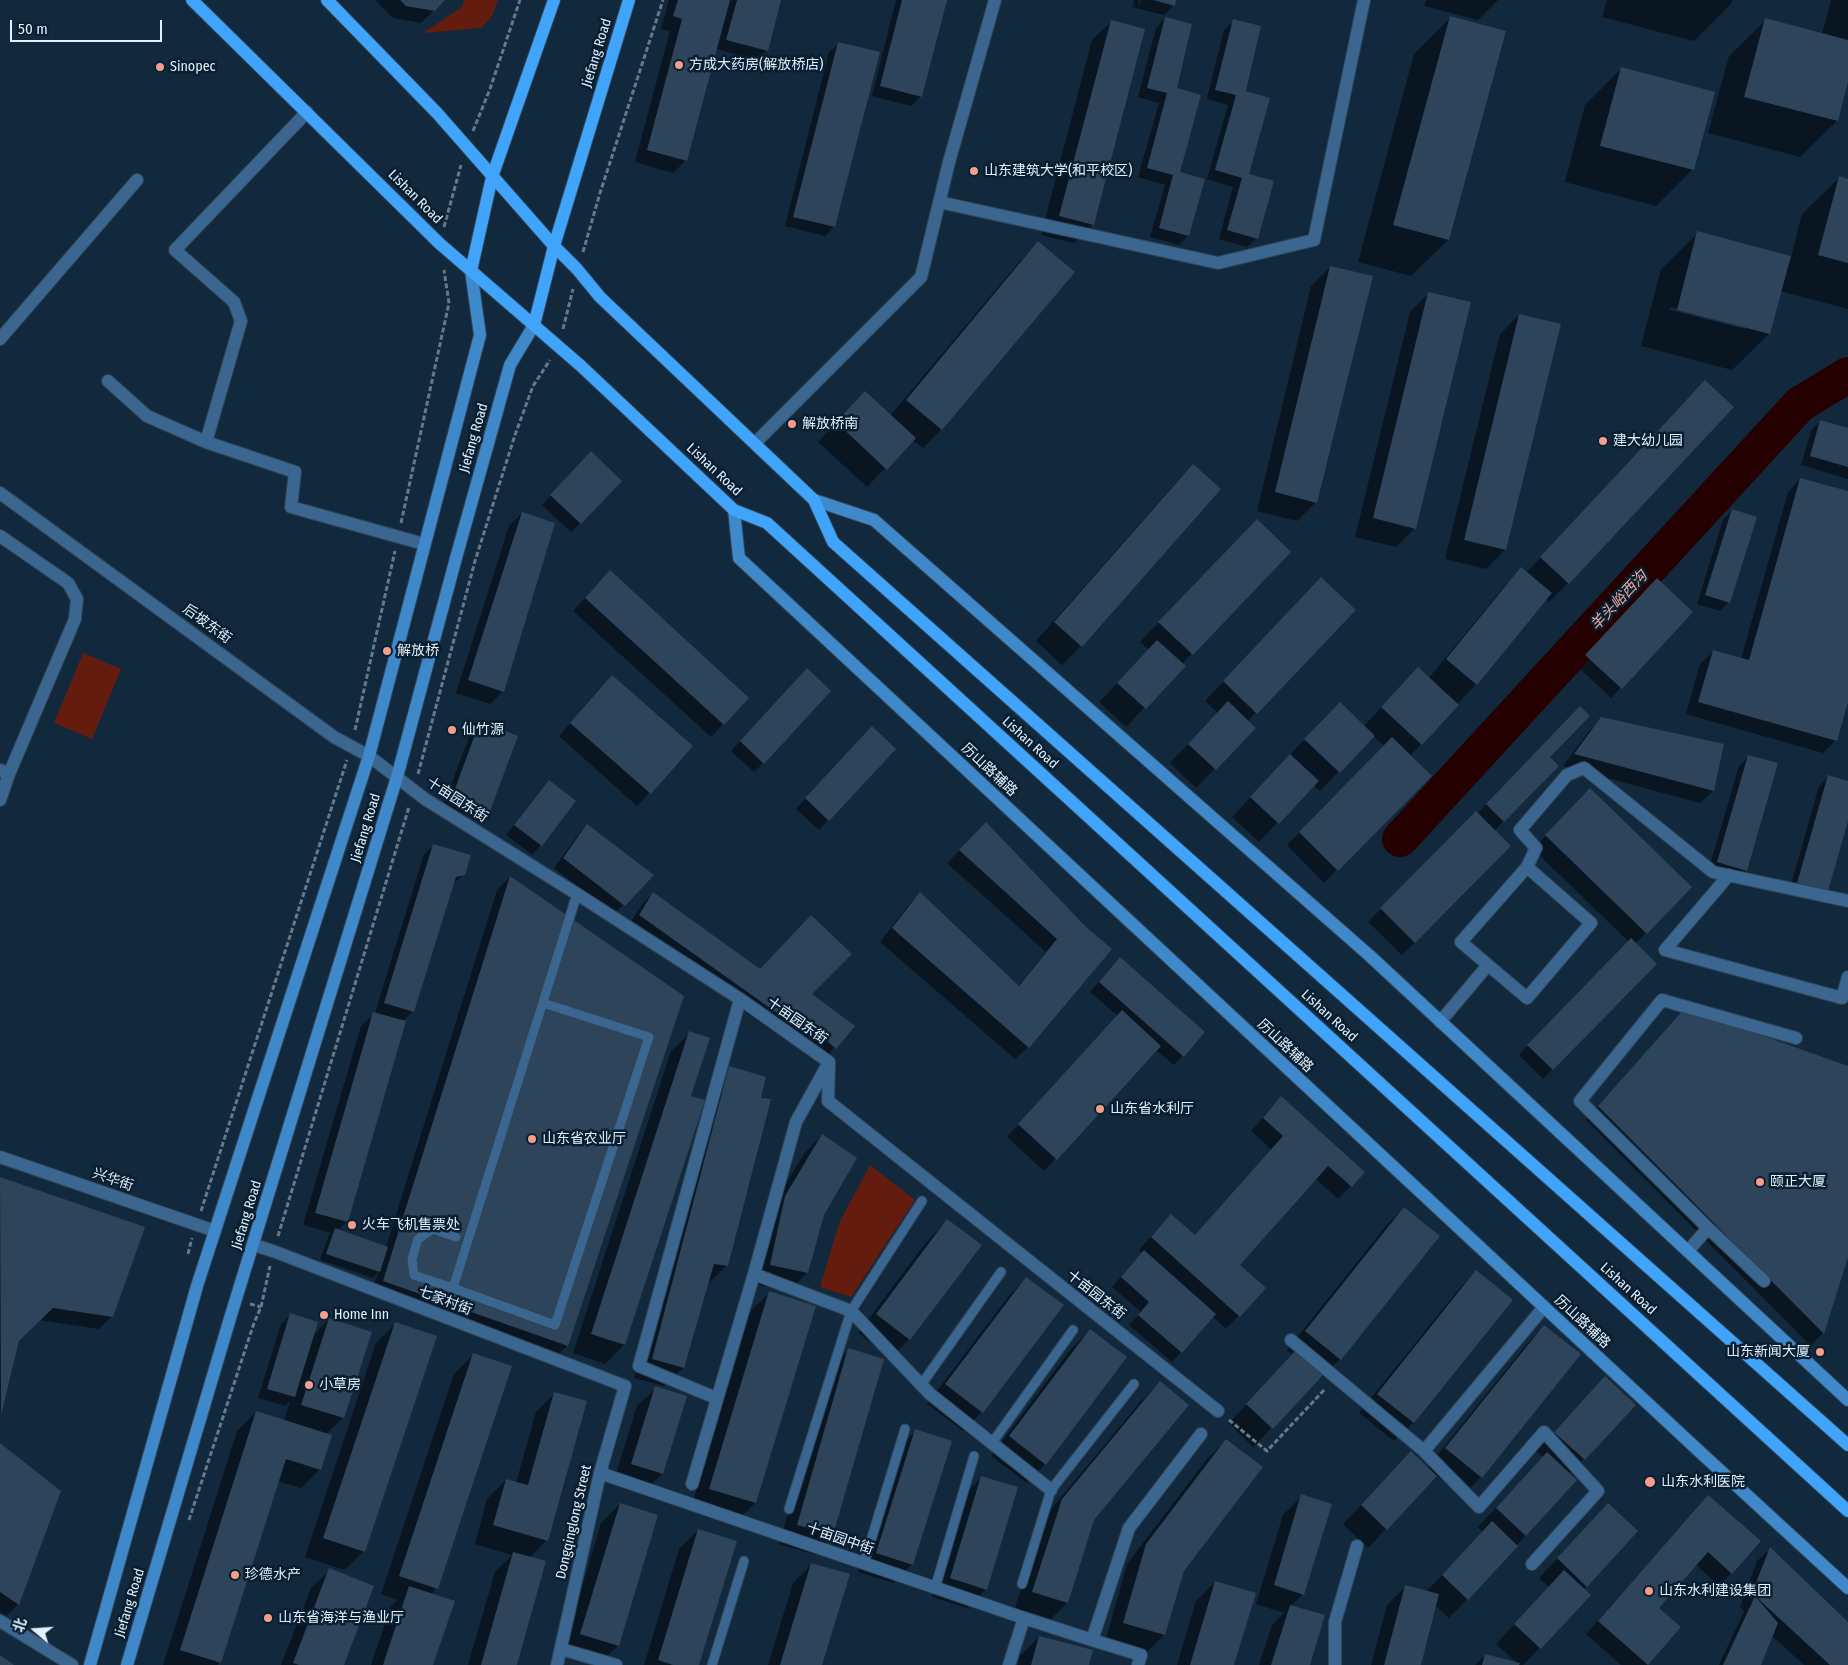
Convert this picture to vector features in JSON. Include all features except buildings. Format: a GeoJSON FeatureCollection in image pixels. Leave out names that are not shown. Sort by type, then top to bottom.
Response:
{"type":"FeatureCollection","features":[{"type":"Feature","properties":{"kind":"main road","name":"Lishan Road"},"geometry":{"type":"LineString","coordinates":[[192,0],[439,243],[581,366],[734,510],[767,523],[1848,1511]]}},
{"type":"Feature","properties":{"kind":"main road","name":"Lishan Road"},"geometry":{"type":"LineString","coordinates":[[327,0],[437,113],[554,246],[578,269],[600,297],[814,500],[833,542],[1848,1446]]}},
{"type":"Feature","properties":{"kind":"main road","name":"Jiefang Road"},"geometry":{"type":"LineString","coordinates":[[471,271],[492,177],[554,0]]}},
{"type":"Feature","properties":{"kind":"main road","name":"Jiefang Road"},"geometry":{"type":"LineString","coordinates":[[534,324],[554,246],[629,0]]}},
{"type":"Feature","properties":{"kind":"street"},"geometry":{"type":"LineString","coordinates":[[754,443],[921,277],[939,202],[995,0]]}},
{"type":"Feature","properties":{"kind":"street"},"geometry":{"type":"LineString","coordinates":[[939,202],[1218,263],[1314,240],[1364,0]]}},
{"type":"Feature","properties":{"kind":"street"},"geometry":{"type":"LineString","coordinates":[[206,442],[241,321],[234,302],[176,250],[307,112]]}},
{"type":"Feature","properties":{"kind":"street"},"geometry":{"type":"LineString","coordinates":[[0,339],[137,180]]}},
{"type":"Feature","properties":{"kind":"street","name":"Jiefang Road"},"geometry":{"type":"LineString","coordinates":[[90,1665],[197,1286],[369,756],[480,335],[471,271]]}},
{"type":"Feature","properties":{"kind":"street","name":"Jiefang Road"},"geometry":{"type":"LineString","coordinates":[[127,1665],[231,1315],[397,777],[510,365],[534,324]]}},
{"type":"Feature","properties":{"kind":"street"},"geometry":{"type":"LineString","coordinates":[[108,381],[147,416],[206,442],[295,472],[291,507],[424,544]]}},
{"type":"Feature","properties":{"kind":"street","name":"后坡东街"},"geometry":{"type":"LineString","coordinates":[[0,493],[334,737],[352,745],[397,777]]}},
{"type":"Feature","properties":{"kind":"street"},"geometry":{"type":"LineString","coordinates":[[814,500],[874,520],[1370,956],[1848,1400]]}},
{"type":"Feature","properties":{"kind":"street","name":"历山路辅路"},"geometry":{"type":"LineString","coordinates":[[734,510],[738,558],[1848,1588]]}},
{"type":"Feature","properties":{"kind":"street"},"geometry":{"type":"LineString","coordinates":[[0,536],[68,584],[77,599],[74,619],[5,772],[0,800]]}},
{"type":"Feature","properties":{"kind":"street"},"geometry":{"type":"LineString","coordinates":[[1527,867],[1592,924],[1527,998],[1461,942],[1527,867],[1536,848],[1520,830],[1567,775],[1584,768],[1713,872],[1848,901]]}},
{"type":"Feature","properties":{"kind":"street","name":"十亩园东街"},"geometry":{"type":"LineString","coordinates":[[397,777],[414,790],[740,999],[829,1062],[828,1101],[1218,1411]]}},
{"type":"Feature","properties":{"kind":"street"},"geometry":{"type":"LineString","coordinates":[[1729,875],[1665,950],[1842,998],[1848,977]]}},
{"type":"Feature","properties":{"kind":"street"},"geometry":{"type":"LineString","coordinates":[[1440,1022],[1488,966]]}},
{"type":"Feature","properties":{"kind":"street"},"geometry":{"type":"LineString","coordinates":[[716,1398],[639,1366],[740,999]]}},
{"type":"Feature","properties":{"kind":"street"},"geometry":{"type":"LineString","coordinates":[[1764,1281],[1580,1102],[1662,1000],[1796,1038]]}},
{"type":"Feature","properties":{"kind":"street"},"geometry":{"type":"LineString","coordinates":[[692,1484],[754,1274],[796,1122],[829,1062]]}},
{"type":"Feature","properties":{"kind":"street","name":"兴华街"},"geometry":{"type":"LineString","coordinates":[[0,1157],[215,1231]]}},
{"type":"Feature","properties":{"kind":"street"},"geometry":{"type":"LineString","coordinates":[[1688,1251],[1708,1228]]}},
{"type":"Feature","properties":{"kind":"street","name":"七家村街"},"geometry":{"type":"LineString","coordinates":[[254,1245],[273,1250],[625,1386]]}},
{"type":"Feature","properties":{"kind":"street"},"geometry":{"type":"LineString","coordinates":[[754,1274],[851,1311],[930,1394],[1051,1490]]}},
{"type":"Feature","properties":{"kind":"street"},"geometry":{"type":"LineString","coordinates":[[1424,1451],[1544,1307]]}},
{"type":"Feature","properties":{"kind":"street"},"geometry":{"type":"LineString","coordinates":[[1291,1340],[1424,1451],[1479,1507],[1544,1432],[1598,1491],[1532,1564]]}},
{"type":"Feature","properties":{"kind":"street","name":"Dongqinglong Street"},"geometry":{"type":"LineString","coordinates":[[557,1665],[600,1473],[625,1386]]}},
{"type":"Feature","properties":{"kind":"street"},"geometry":{"type":"LineString","coordinates":[[1092,1640],[1129,1528],[1201,1434]]}},
{"type":"Feature","properties":{"kind":"street","name":"十亩园中街"},"geometry":{"type":"LineString","coordinates":[[600,1473],[1024,1618]]}},
{"type":"Feature","properties":{"kind":"street"},"geometry":{"type":"LineString","coordinates":[[1335,1665],[1335,1622],[1357,1546]]}},
{"type":"Feature","properties":{"kind":"street"},"geometry":{"type":"LineString","coordinates":[[1009,1665],[1024,1618],[1141,1655],[1138,1665]]}},
{"type":"Feature","properties":{"kind":"street"},"geometry":{"type":"LineString","coordinates":[[0,1621],[72,1665]]}},
{"type":"Feature","properties":{"kind":"street"},"geometry":{"type":"LineString","coordinates":[[561,1649],[616,1665]]}},
{"type":"Feature","properties":{"kind":"lane"},"geometry":{"type":"LineString","coordinates":[[453,1288],[578,894]]}},
{"type":"Feature","properties":{"kind":"lane"},"geometry":{"type":"LineString","coordinates":[[456,1237],[433,1230],[418,1239],[412,1259],[414,1274],[555,1325],[649,1037],[543,1003]]}},
{"type":"Feature","properties":{"kind":"lane"},"geometry":{"type":"LineString","coordinates":[[789,1509],[851,1311],[922,1201]]}},
{"type":"Feature","properties":{"kind":"lane"},"geometry":{"type":"LineString","coordinates":[[921,1385],[1001,1272]]}},
{"type":"Feature","properties":{"kind":"lane"},"geometry":{"type":"LineString","coordinates":[[992,1443],[1073,1330]]}},
{"type":"Feature","properties":{"kind":"lane"},"geometry":{"type":"LineString","coordinates":[[1022,1584],[1051,1490],[1134,1384]]}},
{"type":"Feature","properties":{"kind":"lane"},"geometry":{"type":"LineString","coordinates":[[864,1563],[905,1429]]}},
{"type":"Feature","properties":{"kind":"lane"},"geometry":{"type":"LineString","coordinates":[[935,1588],[974,1456]]}},
{"type":"Feature","properties":{"kind":"lane"},"geometry":{"type":"LineString","coordinates":[[712,1665],[744,1561]]}},
{"type":"Feature","properties":{"kind":"path"},"geometry":{"type":"LineString","coordinates":[[399,532],[449,303],[439,243],[466,147],[490,89],[520,0]]}},
{"type":"Feature","properties":{"kind":"path"},"geometry":{"type":"LineString","coordinates":[[188,1523],[254,1323],[261,1307],[273,1250],[414,790],[475,560],[509,453],[533,386],[558,347],[600,193],[663,0]]}},
{"type":"Feature","properties":{"kind":"path"},"geometry":{"type":"LineString","coordinates":[[186,1261],[334,796],[352,745],[397,542]]}},
{"type":"Feature","properties":{"kind":"path"},"geometry":{"type":"LineString","coordinates":[[1218,1411],[1267,1451],[1336,1378]]}},
{"type":"Feature","properties":{"kind":"shaded area"},"geometry":{"type":"Polygon","coordinates":[[[464,0],[498,0],[492,16],[481,28],[423,33],[462,7],[464,0]]]}},
{"type":"Feature","properties":{"kind":"shaded area"},"geometry":{"type":"Polygon","coordinates":[[[83,653],[121,669],[92,739],[54,723],[83,653]]]}},
{"type":"Feature","properties":{"kind":"shaded area"},"geometry":{"type":"Polygon","coordinates":[[[870,1165],[915,1200],[851,1297],[820,1287],[839,1223],[870,1165]]]}},
{"type":"Feature","properties":{"kind":"waterway","name":"羊头峪西沟"},"geometry":{"type":"LineString","coordinates":[[1400,839],[1800,404],[1848,375]]}},
{"type":"Feature","properties":{"kind":"place","name":"方成大药房(解放桥店)"},"geometry":{"type":"Point","coordinates":[679,65]}},
{"type":"Feature","properties":{"kind":"place","name":"Sinopec"},"geometry":{"type":"Point","coordinates":[160,67]}},
{"type":"Feature","properties":{"kind":"place","name":"山东建筑大学(和平校区)"},"geometry":{"type":"Point","coordinates":[974,171]}},
{"type":"Feature","properties":{"kind":"place","name":"解放桥南"},"geometry":{"type":"Point","coordinates":[792,424]}},
{"type":"Feature","properties":{"kind":"place","name":"建大幼儿园"},"geometry":{"type":"Point","coordinates":[1603,441]}},
{"type":"Feature","properties":{"kind":"place","name":"解放桥"},"geometry":{"type":"Point","coordinates":[387,651]}},
{"type":"Feature","properties":{"kind":"place","name":"仙竹源"},"geometry":{"type":"Point","coordinates":[452,730]}},
{"type":"Feature","properties":{"kind":"place","name":"山东省水利厅"},"geometry":{"type":"Point","coordinates":[1100,1109]}},
{"type":"Feature","properties":{"kind":"place","name":"山东省农业厅"},"geometry":{"type":"Point","coordinates":[532,1139]}},
{"type":"Feature","properties":{"kind":"place","name":"颐正大厦"},"geometry":{"type":"Point","coordinates":[1760,1182]}},
{"type":"Feature","properties":{"kind":"place","name":"火车飞机售票处"},"geometry":{"type":"Point","coordinates":[352,1225]}},
{"type":"Feature","properties":{"kind":"place","name":"Home Inn"},"geometry":{"type":"Point","coordinates":[324,1315]}},
{"type":"Feature","properties":{"kind":"place","name":"山东新闻大厦"},"geometry":{"type":"Point","coordinates":[1820,1352]}},
{"type":"Feature","properties":{"kind":"place","name":"小草房"},"geometry":{"type":"Point","coordinates":[309,1385]}},
{"type":"Feature","properties":{"kind":"place","name":"山东水利医院"},"geometry":{"type":"Point","coordinates":[1650,1482]}},
{"type":"Feature","properties":{"kind":"place","name":"珍德水产"},"geometry":{"type":"Point","coordinates":[235,1575]}},
{"type":"Feature","properties":{"kind":"place","name":"山东水利建设集团"},"geometry":{"type":"Point","coordinates":[1649,1591]}},
{"type":"Feature","properties":{"kind":"place","name":"山东省海洋与渔业厅"},"geometry":{"type":"Point","coordinates":[268,1618]}}]}
